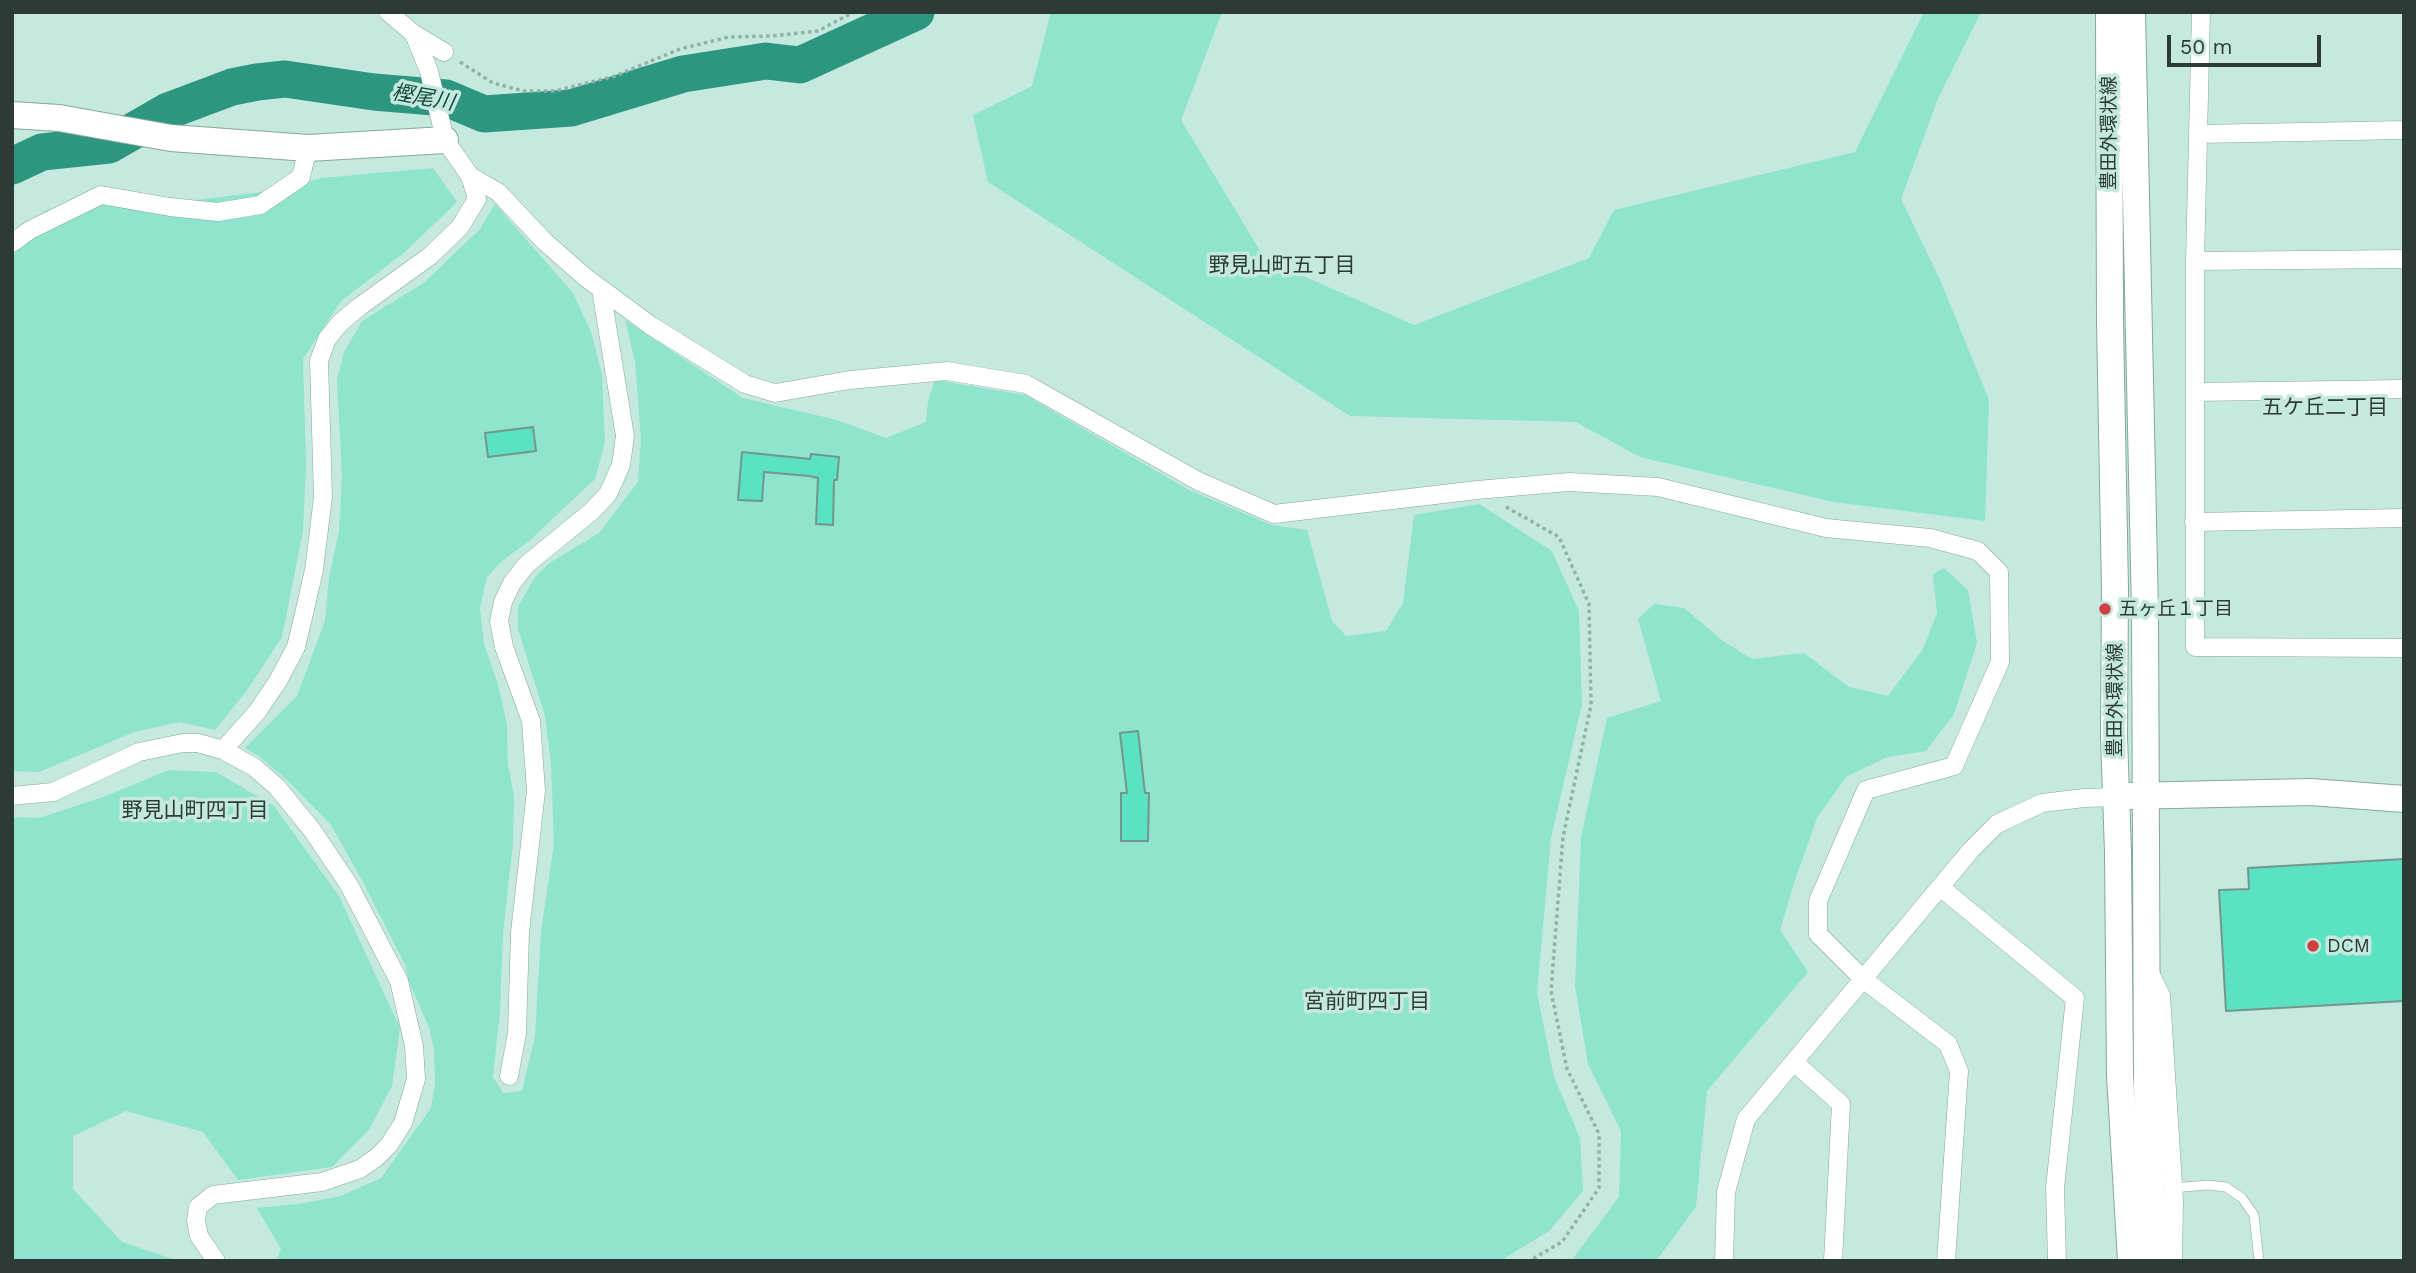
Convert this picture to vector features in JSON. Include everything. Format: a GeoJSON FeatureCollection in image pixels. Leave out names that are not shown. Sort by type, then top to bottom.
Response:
{"type":"FeatureCollection","features":[{"type":"Feature","properties":{"kind":"street"},"geometry":{"type":"LineString","coordinates":[[388,12],[414,34],[444,52]]}},
{"type":"Feature","properties":{"kind":"street","name":"豊田外環状線"},"geometry":{"type":"LineString","coordinates":[[2109,12],[2120,1075],[2131,1261]]}},
{"type":"Feature","properties":{"kind":"street","name":"豊田外環状線"},"geometry":{"type":"LineString","coordinates":[[2132,12],[2146,612],[2144,796],[2147,1087],[2155,1261]]}},
{"type":"Feature","properties":{"kind":"street"},"geometry":{"type":"LineString","coordinates":[[2201,12],[2195,261],[2195,646],[2404,648]]}},
{"type":"Feature","properties":{"kind":"street"},"geometry":{"type":"LineString","coordinates":[[223,750],[257,712],[296,647],[314,570],[323,497],[319,361],[327,339],[349,315],[430,256],[460,227],[477,199],[470,176],[445,140],[429,71],[414,34]]}},
{"type":"Feature","properties":{"kind":"street"},"geometry":{"type":"LineString","coordinates":[[12,115],[60,118],[171,138],[308,148],[445,140]]}},
{"type":"Feature","properties":{"kind":"street"},"geometry":{"type":"LineString","coordinates":[[2199,134],[2404,130]]}},
{"type":"Feature","properties":{"kind":"street"},"geometry":{"type":"LineString","coordinates":[[12,243],[30,230],[101,195],[218,212],[260,205],[301,177],[308,148]]}},
{"type":"Feature","properties":{"kind":"street"},"geometry":{"type":"LineString","coordinates":[[470,176],[498,192],[544,241],[601,289],[650,325],[745,384],[775,393],[850,380],[947,371],[1026,384],[1198,481],[1274,514],[1569,482],[1658,486],[1826,528],[1930,538],[1978,551],[2000,572],[2000,662],[1954,766],[1866,790],[1818,901],[1818,934],[1863,979],[1948,1044],[1959,1071],[1947,1261]]}},
{"type":"Feature","properties":{"kind":"street"},"geometry":{"type":"LineString","coordinates":[[2195,261],[2404,259]]}},
{"type":"Feature","properties":{"kind":"street"},"geometry":{"type":"LineString","coordinates":[[509,1076],[517,1033],[520,932],[536,791],[531,721],[504,647],[499,621],[503,602],[512,583],[526,565],[592,511],[608,494],[621,465],[625,436],[601,289]]}},
{"type":"Feature","properties":{"kind":"street"},"geometry":{"type":"LineString","coordinates":[[2195,392],[2404,389]]}},
{"type":"Feature","properties":{"kind":"street"},"geometry":{"type":"LineString","coordinates":[[2194,522],[2404,518]]}},
{"type":"Feature","properties":{"kind":"street"},"geometry":{"type":"LineString","coordinates":[[12,796],[53,792],[139,752],[183,743],[198,743],[223,750],[254,767],[277,787],[312,830],[349,884],[399,981],[414,1046],[416,1079],[402,1123],[389,1145],[360,1169],[322,1182],[213,1195],[202,1202],[198,1207],[196,1221],[199,1236],[216,1261]]}},
{"type":"Feature","properties":{"kind":"street"},"geometry":{"type":"LineString","coordinates":[[1724,1261],[1726,1192],[1746,1119],[1971,850],[1997,824],[2042,803],[2084,798],[2311,792],[2404,799]]}},
{"type":"Feature","properties":{"kind":"street"},"geometry":{"type":"LineString","coordinates":[[1940,887],[2075,998],[2055,1188],[2057,1261]]}},
{"type":"Feature","properties":{"kind":"street"},"geometry":{"type":"LineString","coordinates":[[2147,965],[2161,996],[2173,1188],[2173,1261]]}},
{"type":"Feature","properties":{"kind":"street"},"geometry":{"type":"LineString","coordinates":[[1795,1063],[1841,1104],[1833,1261]]}},
{"type":"Feature","properties":{"kind":"lane"},"geometry":{"type":"LineString","coordinates":[[2173,1188],[2226,1186],[2242,1198],[2254,1215],[2259,1261]]}},
{"type":"Feature","properties":{"kind":"path"},"geometry":{"type":"LineString","coordinates":[[444,52],[493,83],[523,91],[555,92],[615,76],[680,49],[729,37],[771,36],[818,30],[853,12]]}},
{"type":"Feature","properties":{"kind":"path"},"geometry":{"type":"LineString","coordinates":[[1477,490],[1559,537],[1589,604],[1591,705],[1563,837],[1551,991],[1567,1069],[1600,1134],[1599,1188],[1562,1242],[1529,1261]]}},
{"type":"Feature","properties":{"kind":"green space"},"geometry":{"type":"Polygon","coordinates":[[[1051,12],[1222,12],[1181,120],[1265,259],[1414,325],[1589,258],[1614,210],[1855,152],[1924,12],[1981,12],[1937,101],[1901,199],[1941,282],[1989,400],[1985,521],[1834,502],[1640,457],[1576,422],[1350,416],[988,182],[973,115],[1032,86],[1051,12]]]}},
{"type":"Feature","properties":{"kind":"green space"},"geometry":{"type":"Polygon","coordinates":[[[433,168],[457,202],[405,252],[341,301],[303,359],[306,466],[303,531],[282,637],[248,689],[215,730],[180,722],[134,732],[39,772],[12,771],[12,236],[47,210],[129,195],[181,202],[277,190],[322,178],[433,168]]]}},
{"type":"Feature","properties":{"kind":"green space"},"geometry":{"type":"Polygon","coordinates":[[[495,204],[573,293],[591,332],[602,375],[605,442],[595,479],[487,577],[480,608],[484,644],[498,684],[507,725],[508,765],[514,796],[513,844],[503,933],[500,1011],[493,1077],[503,1093],[522,1091],[535,1036],[541,932],[554,843],[551,764],[545,716],[518,629],[518,607],[535,577],[548,564],[599,533],[638,482],[641,439],[635,362],[625,320],[743,398],[837,420],[886,438],[926,422],[928,401],[935,380],[1025,395],[1189,490],[1272,525],[1307,530],[1332,621],[1346,636],[1386,631],[1403,603],[1414,515],[1479,504],[1552,551],[1579,611],[1582,704],[1551,838],[1537,993],[1554,1077],[1580,1138],[1583,1191],[1549,1231],[1500,1261],[276,1261],[281,1249],[257,1208],[341,1196],[381,1178],[431,1108],[435,1083],[434,1050],[429,1027],[409,982],[405,965],[331,825],[286,779],[245,748],[297,696],[325,621],[329,577],[339,531],[342,477],[337,380],[344,352],[362,321],[425,282],[480,229],[495,204]]]}},
{"type":"Feature","properties":{"kind":"green space"},"geometry":{"type":"Polygon","coordinates":[[[1944,568],[1968,590],[1977,643],[1954,714],[1926,751],[1887,757],[1846,777],[1817,818],[1780,930],[1808,972],[1707,1091],[1696,1207],[1656,1261],[1571,1261],[1619,1197],[1621,1131],[1588,1064],[1575,986],[1581,838],[1607,718],[1661,701],[1638,619],[1654,604],[1684,608],[1723,641],[1752,659],[1804,653],[1849,687],[1888,696],[1923,649],[1937,613],[1933,574],[1944,568]]]}},
{"type":"Feature","properties":{"kind":"green space"},"geometry":{"type":"Polygon","coordinates":[[[169,770],[216,772],[274,806],[339,896],[400,1028],[392,1086],[369,1130],[332,1167],[238,1180],[203,1132],[126,1111],[73,1136],[73,1189],[122,1242],[178,1261],[12,1261],[12,817],[39,818],[103,797],[169,770]]]}},
{"type":"Feature","properties":{"kind":"building"},"geometry":{"type":"Polygon","coordinates":[[[533,427],[536,451],[488,457],[485,433],[533,427]]]}},
{"type":"Feature","properties":{"kind":"building"},"geometry":{"type":"Polygon","coordinates":[[[742,452],[810,459],[811,454],[839,457],[837,480],[834,480],[833,525],[816,524],[818,478],[764,472],[762,501],[738,500],[742,452]]]}},
{"type":"Feature","properties":{"kind":"building"},"geometry":{"type":"Polygon","coordinates":[[[1138,731],[1145,793],[1149,793],[1148,841],[1121,841],[1121,793],[1127,793],[1120,733],[1138,731]]]}},
{"type":"Feature","properties":{"kind":"building","name":"DCM"},"geometry":{"type":"Polygon","coordinates":[[[2404,859],[2404,1001],[2226,1011],[2219,890],[2249,889],[2248,868],[2404,859]]]}},
{"type":"Feature","properties":{"kind":"waterway","name":"樫尾川"},"geometry":{"type":"LineString","coordinates":[[12,166],[42,152],[109,145],[168,111],[232,87],[257,82],[285,79],[374,92],[446,98],[484,114],[571,108],[683,74],[766,61],[800,65],[916,12]]}},
{"type":"Feature","properties":{"kind":"place","name":"五ヶ丘１丁目"},"geometry":{"type":"Point","coordinates":[2105,609]}},
{"type":"Feature","properties":{"kind":"place","name":"DCM"},"geometry":{"type":"Point","coordinates":[2313,946]}},
{"type":"Feature","properties":{"kind":"district","name":"野見山町五丁目"},"geometry":{"type":"Point","coordinates":[1282,266]}},
{"type":"Feature","properties":{"kind":"district","name":"五ケ丘二丁目"},"geometry":{"type":"Point","coordinates":[2325,408]}},
{"type":"Feature","properties":{"kind":"district","name":"野見山町四丁目"},"geometry":{"type":"Point","coordinates":[195,811]}},
{"type":"Feature","properties":{"kind":"district","name":"宮前町四丁目"},"geometry":{"type":"Point","coordinates":[1367,1002]}}]}
